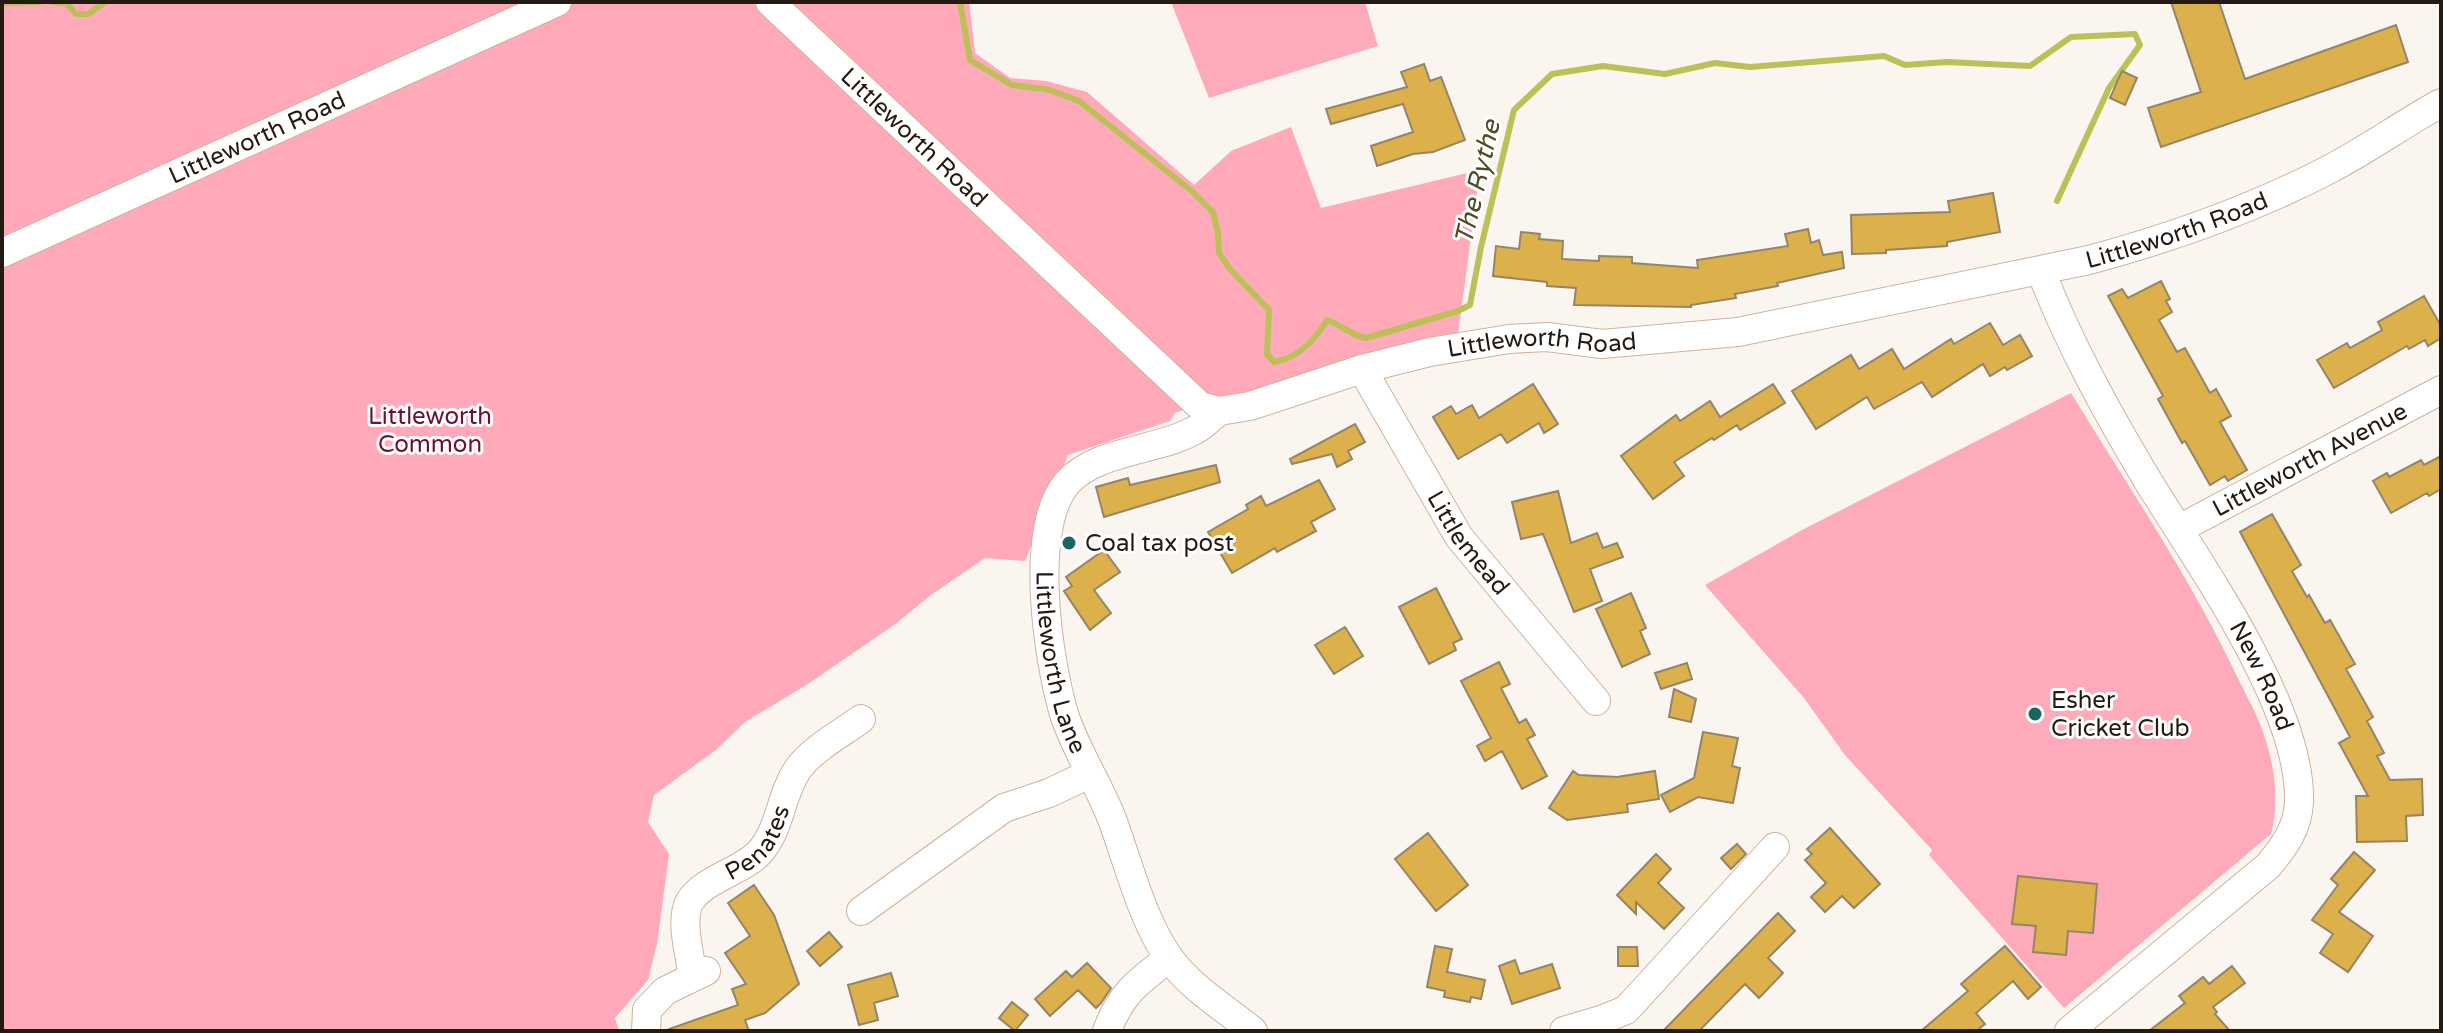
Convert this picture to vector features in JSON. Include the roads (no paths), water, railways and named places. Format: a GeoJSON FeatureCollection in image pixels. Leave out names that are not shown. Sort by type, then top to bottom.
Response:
{"type":"FeatureCollection","features":[{"type":"Feature","properties":{"kind":"street","name":"Littleworth Road"},"geometry":{"type":"LineString","coordinates":[[2,253],[557,2]]}},
{"type":"Feature","properties":{"kind":"street","name":"Littleworth Road"},"geometry":{"type":"LineString","coordinates":[[770,2],[1200,406],[1219,411],[1250,406],[1362,369],[1430,352],[1509,339],[1547,337],[1602,344],[1738,332],[2041,271],[2138,247],[2255,203],[2331,168],[2441,103]]}},
{"type":"Feature","properties":{"kind":"street","name":"New Road"},"geometry":{"type":"LineString","coordinates":[[2041,271],[2083,366],[2247,645],[2287,734],[2298,781],[2299,804],[2295,827],[2283,849],[2268,866],[2069,1031]]}},
{"type":"Feature","properties":{"kind":"street","name":"Littlemead"},"geometry":{"type":"LineString","coordinates":[[1362,369],[1459,537],[1596,701]]}},
{"type":"Feature","properties":{"kind":"street","name":"Littleworth Avenue"},"geometry":{"type":"LineString","coordinates":[[2179,529],[2441,390]]}},
{"type":"Feature","properties":{"kind":"street","name":"Littleworth Lane"},"geometry":{"type":"LineString","coordinates":[[1219,411],[1197,430],[1097,463],[1069,481],[1054,503],[1044,575],[1049,646],[1065,715],[1089,774],[1109,811],[1149,918],[1169,958],[1184,975],[1253,1031]]}},
{"type":"Feature","properties":{"kind":"street","name":"Penates"},"geometry":{"type":"LineString","coordinates":[[646,1031],[647,1010],[665,991],[700,974],[686,919],[687,906],[694,895],[756,856],[771,839],[798,769],[861,719]]}},
{"type":"Feature","properties":{"kind":"street","name":"Littleworth Lane"},"geometry":{"type":"LineString","coordinates":[[861,911],[1004,808],[1049,793],[1089,774]]}},
{"type":"Feature","properties":{"kind":"street"},"geometry":{"type":"LineString","coordinates":[[1564,1031],[1626,1010],[1770,865]]}},
{"type":"Feature","properties":{"kind":"street"},"geometry":{"type":"LineString","coordinates":[[1107,1031],[1116,1008],[1126,994],[1169,958]]}},
{"type":"Feature","properties":{"kind":"waterway","name":"The Rythe"},"geometry":{"type":"LineString","coordinates":[[2,3],[40,2]]}},
{"type":"Feature","properties":{"kind":"waterway","name":"The Rythe"},"geometry":{"type":"LineString","coordinates":[[53,2],[66,3],[76,14],[88,14],[105,2]]}},
{"type":"Feature","properties":{"kind":"waterway","name":"The Rythe"},"geometry":{"type":"LineString","coordinates":[[960,2],[970,60],[1012,85],[1050,90],[1079,101],[1194,193],[1213,212],[1219,253],[1269,310],[1267,354],[1274,362],[1290,357],[1305,347],[1327,320],[1366,338],[1470,305],[1514,110],[1552,74],[1603,66],[1665,74],[1715,63],[1750,67],[1884,56],[1905,65],[1947,62],[2030,66],[2071,37],[2135,34],[2140,45],[2109,88],[2057,201]]}},
{"type":"Feature","properties":{"kind":"place","name":"Coal tax post"},"geometry":{"type":"Point","coordinates":[1069,543]}},
{"type":"Feature","properties":{"kind":"place","name":"Esher Cricket Club"},"geometry":{"type":"Point","coordinates":[2035,714]}},
{"type":"Feature","properties":{"kind":"park label","name":"Littleworth Common"},"geometry":{"type":"Point","coordinates":[430,430]}}]}
